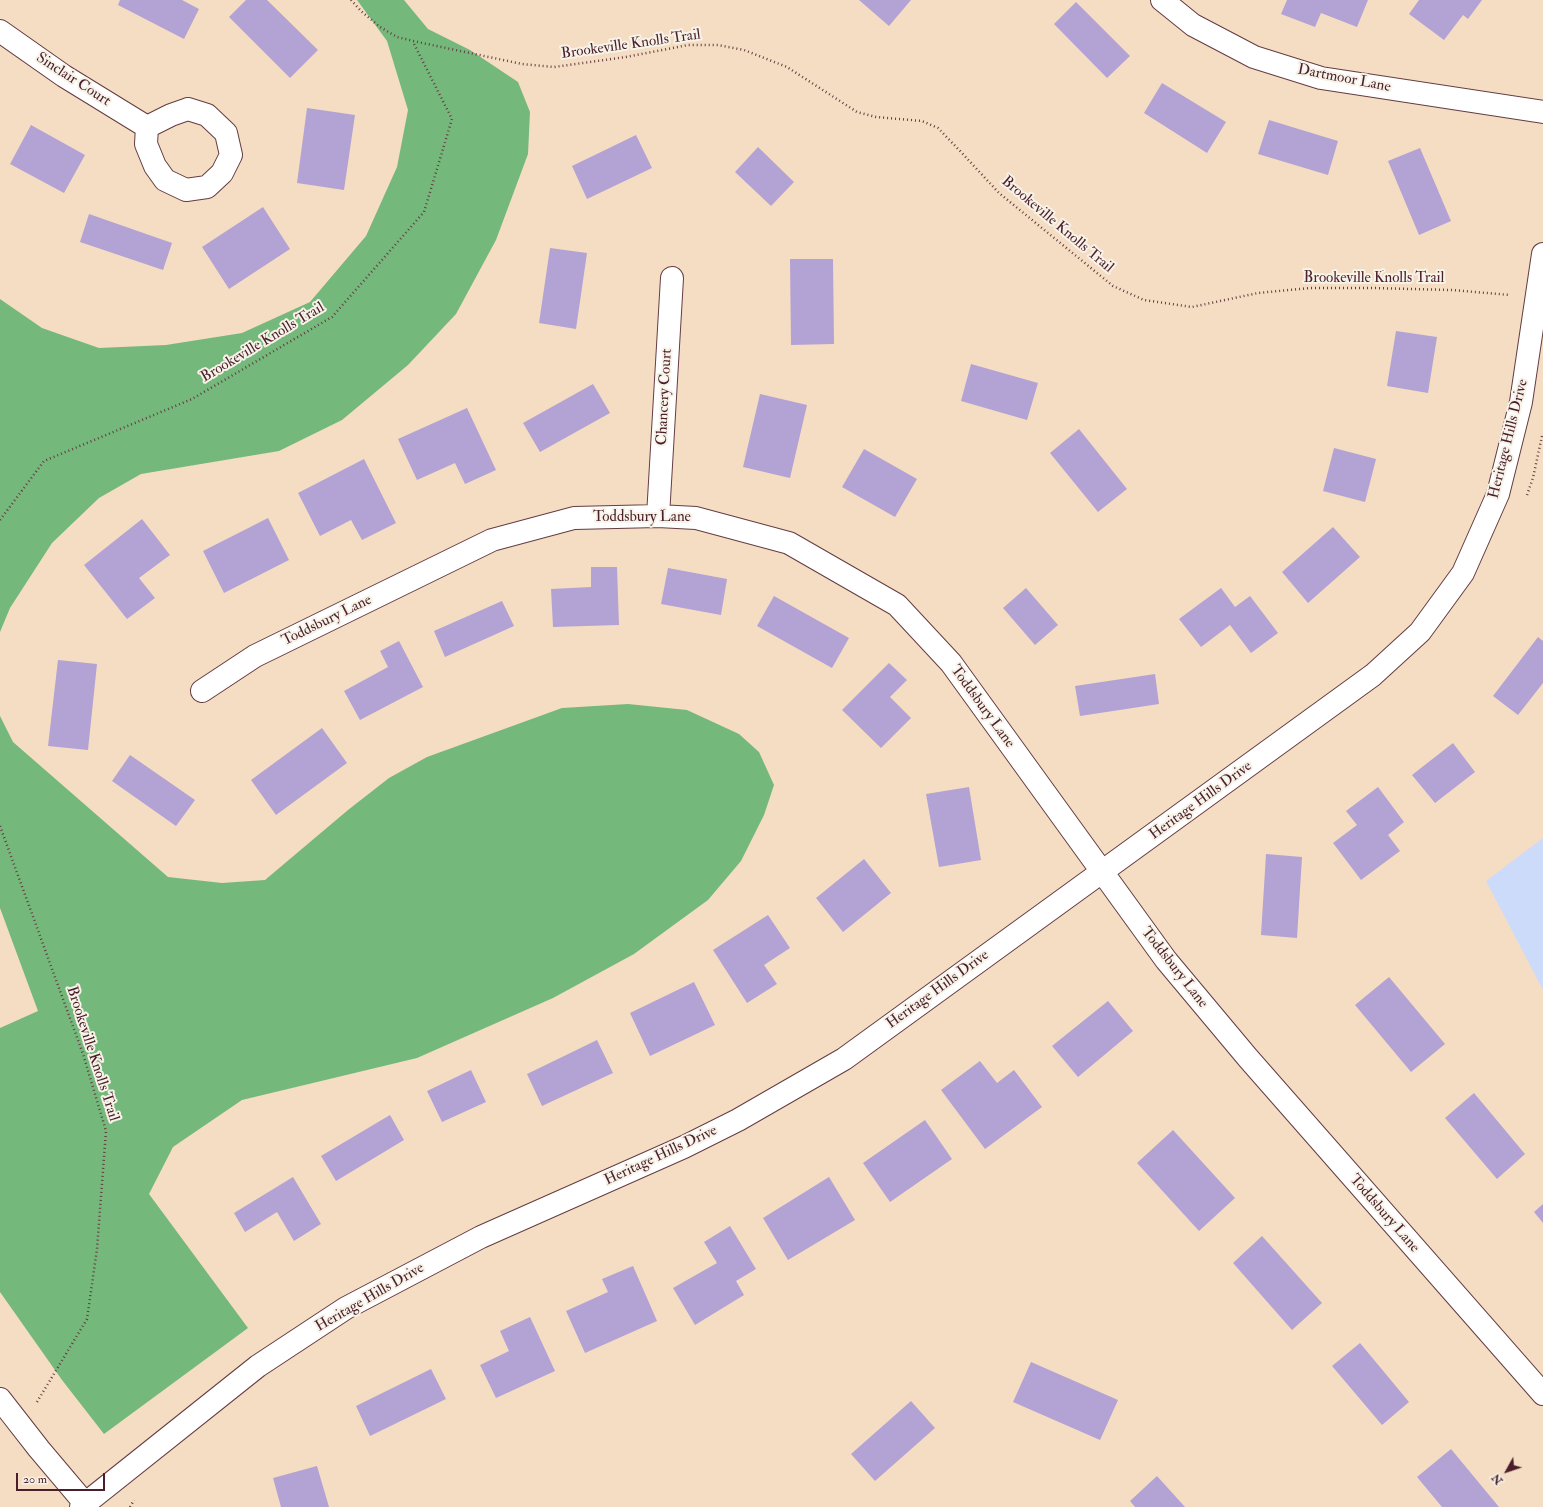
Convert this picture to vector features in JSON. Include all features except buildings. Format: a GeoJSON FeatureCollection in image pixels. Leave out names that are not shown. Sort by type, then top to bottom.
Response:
{"type":"FeatureCollection","features":[{"type":"Feature","properties":{"kind":"street","name":"Dartmoor Lane"},"geometry":{"type":"LineString","coordinates":[[1162,0],[1193,25],[1254,57],[1321,78],[1543,112]]}},
{"type":"Feature","properties":{"kind":"street","name":"Sinclair Court"},"geometry":{"type":"LineString","coordinates":[[0,31],[64,76],[147,128]]}},
{"type":"Feature","properties":{"kind":"street","name":"Heritage Hills Drive"},"geometry":{"type":"LineString","coordinates":[[85,1506],[258,1366],[346,1308],[481,1237],[684,1147],[738,1120],[844,1059],[1373,675],[1420,632],[1463,573],[1498,494],[1521,402],[1543,254]]}},
{"type":"Feature","properties":{"kind":"street","name":"Chancery Court"},"geometry":{"type":"LineString","coordinates":[[658,516],[672,278]]}},
{"type":"Feature","properties":{"kind":"street","name":"Toddsbury Lane"},"geometry":{"type":"LineString","coordinates":[[202,691],[254,656],[492,540],[574,518],[658,516],[696,518],[789,543],[897,605],[951,663],[1166,960],[1242,1052],[1543,1394]]}},
{"type":"Feature","properties":{"kind":"street"},"geometry":{"type":"LineString","coordinates":[[0,1399],[85,1506]]}},
{"type":"Feature","properties":{"kind":"path","name":"Brookeville Knolls Trail"},"geometry":{"type":"LineString","coordinates":[[351,0],[380,28],[397,37],[522,64],[554,68],[626,57],[688,45],[718,45],[744,50],[787,67],[857,112],[876,117],[922,121],[938,128],[999,194],[1113,286],[1144,300],[1192,307],[1258,293],[1310,288],[1452,290],[1537,298]]}},
{"type":"Feature","properties":{"kind":"path","name":"Brookeville Knolls Trail"},"geometry":{"type":"LineString","coordinates":[[0,520],[44,461],[192,399],[332,317],[424,212],[452,119],[413,41]]}},
{"type":"Feature","properties":{"kind":"path","name":"Brookeville Knolls Trail"},"geometry":{"type":"LineString","coordinates":[[0,826],[83,1054],[106,1131],[98,1249],[87,1319],[35,1404]]}},
{"type":"Feature","properties":{"kind":"shaded area"},"geometry":{"type":"Polygon","coordinates":[[[1543,838],[1543,990],[1486,881],[1543,838]]]}},
{"type":"Feature","properties":{"kind":"green space"},"geometry":{"type":"Polygon","coordinates":[[[357,0],[404,0],[428,29],[470,50],[518,82],[530,112],[528,154],[496,240],[456,314],[408,365],[342,420],[279,451],[141,474],[99,498],[52,543],[10,608],[0,632],[0,299],[42,328],[99,348],[166,345],[242,333],[310,302],[366,236],[397,167],[408,110],[387,41],[357,0]]]}},
{"type":"Feature","properties":{"kind":"green space"},"geometry":{"type":"Polygon","coordinates":[[[628,704],[687,710],[739,734],[759,752],[774,785],[764,815],[741,861],[708,900],[634,954],[553,998],[417,1058],[242,1100],[173,1147],[149,1194],[248,1328],[104,1434],[62,1380],[0,1292],[0,1028],[38,1011],[0,908],[0,716],[13,742],[168,877],[222,883],[265,880],[348,810],[389,778],[427,757],[562,708],[628,704]]]}}]}
